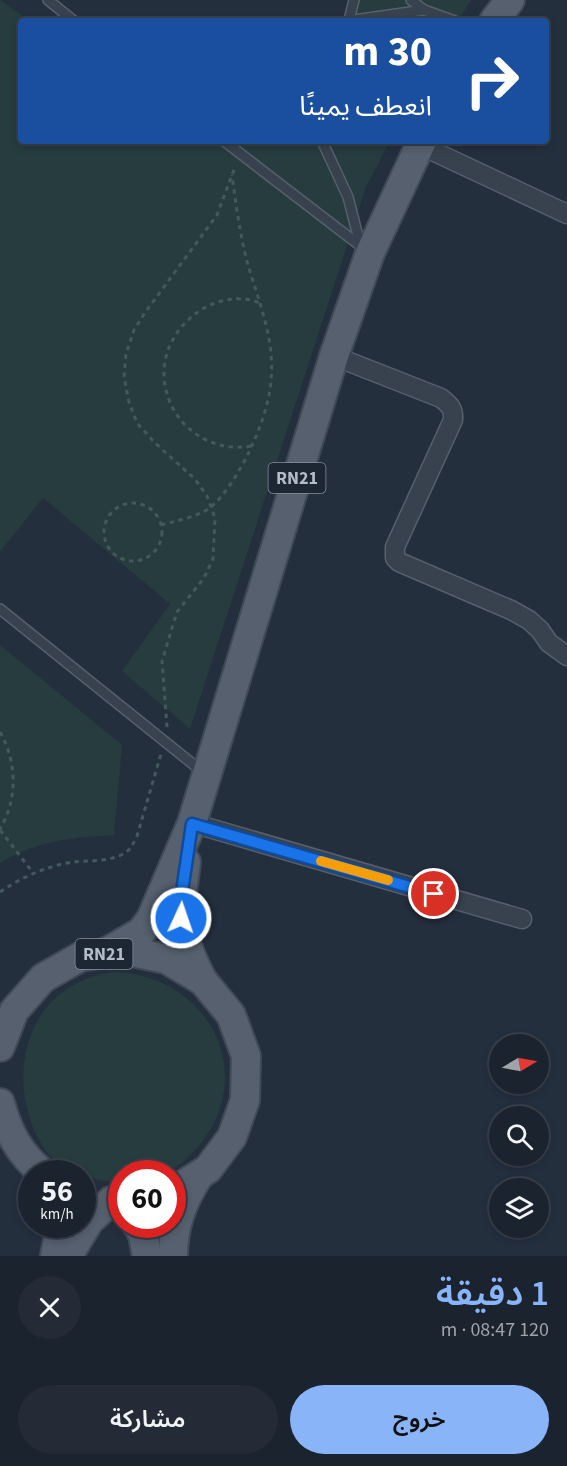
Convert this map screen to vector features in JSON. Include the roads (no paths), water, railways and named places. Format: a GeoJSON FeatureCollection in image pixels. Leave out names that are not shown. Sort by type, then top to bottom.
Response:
{"type":"FeatureCollection","features":[{"type":"Feature","properties":{"kind":"main road"},"geometry":{"type":"LineString","coordinates":[[496,18],[510,0]]}},
{"type":"Feature","properties":{"kind":"main road","name":"RN21"},"geometry":{"type":"LineString","coordinates":[[105,953],[141,932],[151,919],[192,824],[365,250],[420,144]]}},
{"type":"Feature","properties":{"kind":"main road","name":"RN21"},"geometry":{"type":"LineString","coordinates":[[186,1183],[208,1168],[232,1137],[245,1100],[246,1056],[231,1015],[203,981],[190,957],[182,932],[180,905],[192,824]]}},
{"type":"Feature","properties":{"kind":"main road","name":"RN21"},"geometry":{"type":"LineString","coordinates":[[0,1047],[14,1011],[13,1003],[43,978],[80,957],[123,951],[166,959],[203,981]]}},
{"type":"Feature","properties":{"kind":"main road"},"geometry":{"type":"LineString","coordinates":[[0,1103],[7,1130],[28,1160]]}},
{"type":"Feature","properties":{"kind":"main road"},"geometry":{"type":"LineString","coordinates":[[173,1256],[178,1215],[186,1195],[200,1174]]}},
{"type":"Feature","properties":{"kind":"main road"},"geometry":{"type":"LineString","coordinates":[[68,1256],[89,1221],[108,1209]]}},
{"type":"Feature","properties":{"kind":"main road"},"geometry":{"type":"LineString","coordinates":[[56,1256],[59,1238]]}},
{"type":"Feature","properties":{"kind":"main road"},"geometry":{"type":"LineString","coordinates":[[144,1238],[147,1256]]}},
{"type":"Feature","properties":{"kind":"street"},"geometry":{"type":"LineString","coordinates":[[423,144],[567,214]]}},
{"type":"Feature","properties":{"kind":"street"},"geometry":{"type":"LineString","coordinates":[[334,356],[441,398],[451,406],[454,413],[453,420],[395,548],[395,558],[399,562],[529,620],[549,643],[567,656]]}},
{"type":"Feature","properties":{"kind":"street"},"geometry":{"type":"LineString","coordinates":[[192,824],[522,919]]}},
{"type":"Feature","properties":{"kind":"lane"},"geometry":{"type":"LineString","coordinates":[[48,0],[70,18]]}},
{"type":"Feature","properties":{"kind":"lane"},"geometry":{"type":"LineString","coordinates":[[349,18],[354,0]]}},
{"type":"Feature","properties":{"kind":"lane"},"geometry":{"type":"LineString","coordinates":[[411,0],[424,10],[446,18]]}},
{"type":"Feature","properties":{"kind":"lane"},"geometry":{"type":"LineString","coordinates":[[363,18],[424,10]]}},
{"type":"Feature","properties":{"kind":"lane"},"geometry":{"type":"LineString","coordinates":[[228,144],[365,250]]}},
{"type":"Feature","properties":{"kind":"lane"},"geometry":{"type":"LineString","coordinates":[[323,144],[348,197],[365,250]]}},
{"type":"Feature","properties":{"kind":"lane"},"geometry":{"type":"LineString","coordinates":[[0,609],[207,775]]}}]}
